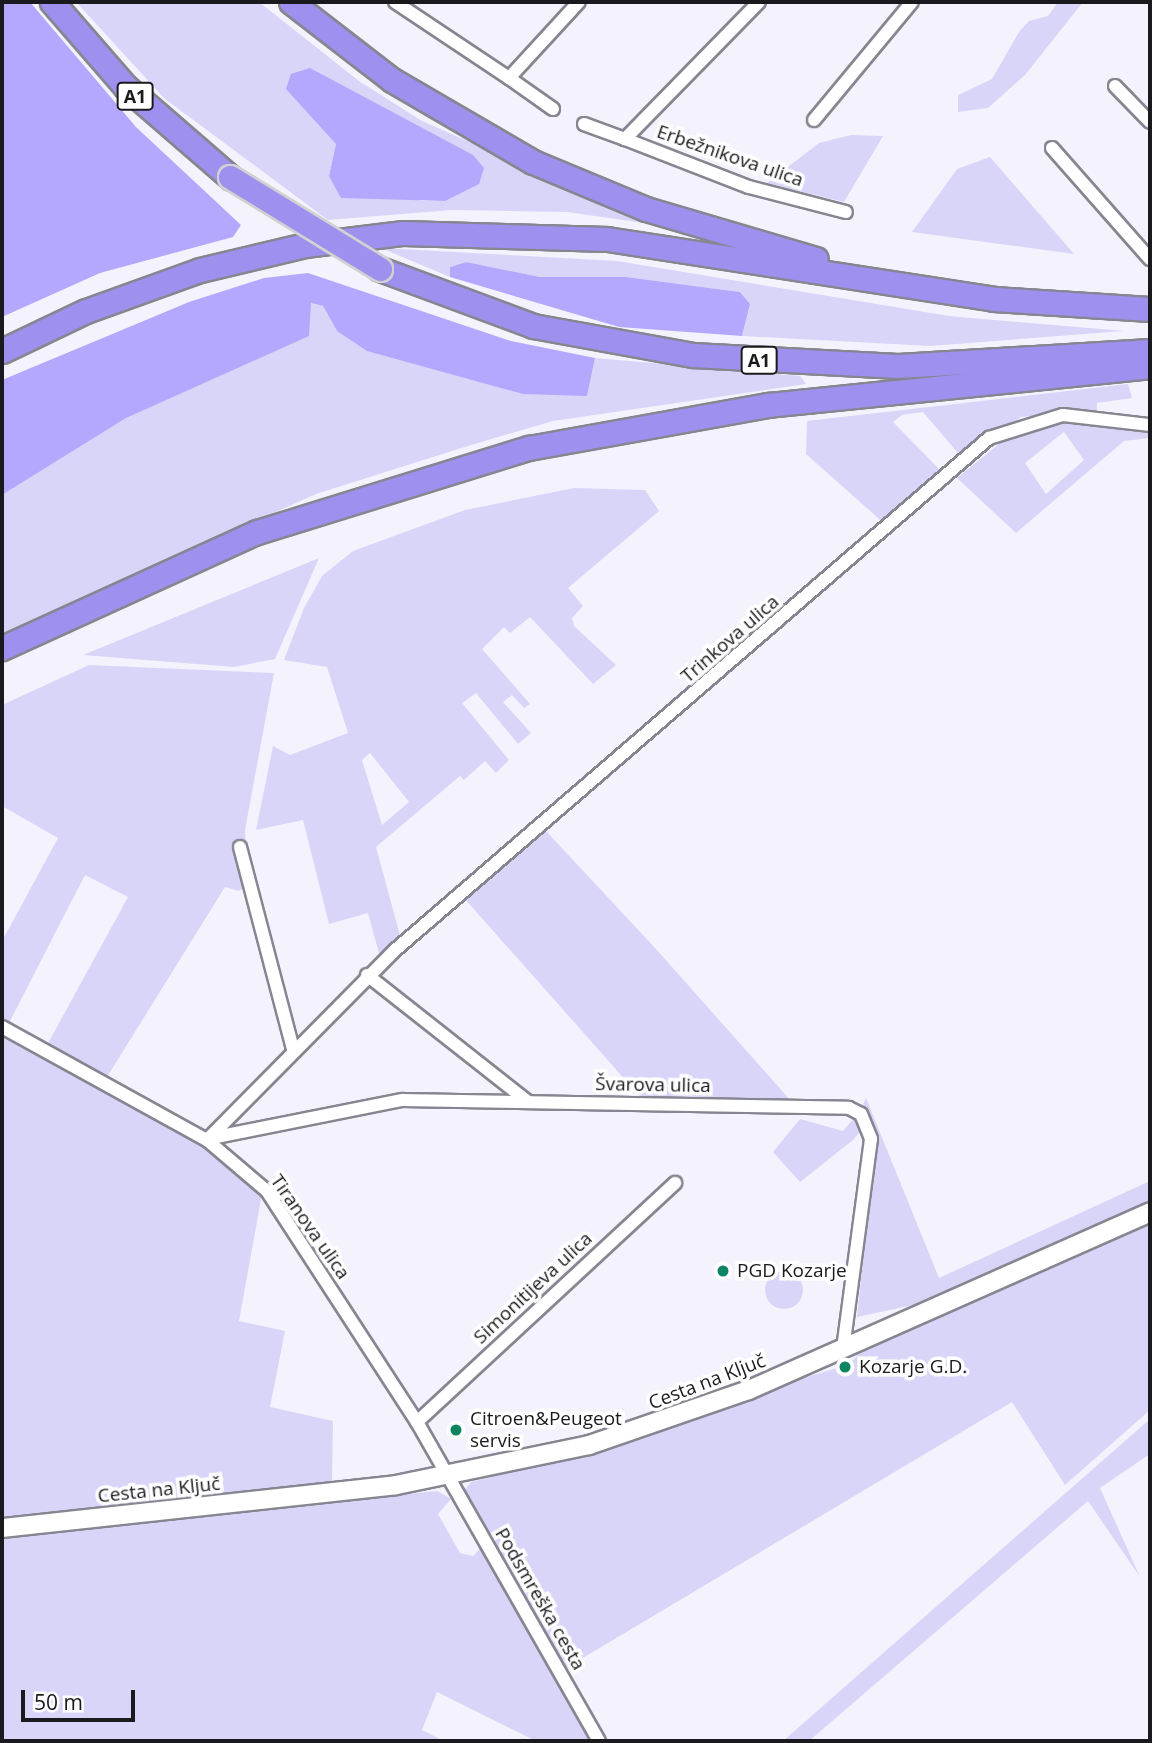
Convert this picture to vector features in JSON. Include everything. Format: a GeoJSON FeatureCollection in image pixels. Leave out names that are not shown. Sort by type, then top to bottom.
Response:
{"type":"FeatureCollection","features":[{"type":"Feature","properties":{"kind":"highway","name":"A1"},"geometry":{"type":"LineString","coordinates":[[52,2],[126,87],[230,177],[380,269],[533,326],[693,355],[898,366],[1150,351]]}},
{"type":"Feature","properties":{"kind":"highway"},"geometry":{"type":"LineString","coordinates":[[291,2],[391,80],[533,162],[646,209],[799,253],[861,278]]}},
{"type":"Feature","properties":{"kind":"highway"},"geometry":{"type":"LineString","coordinates":[[2,351],[86,311],[200,270],[305,245],[389,234],[607,239],[994,299],[1150,309]]}},
{"type":"Feature","properties":{"kind":"highway"},"geometry":{"type":"LineString","coordinates":[[2,648],[257,532],[529,448],[755,407],[1150,366]]}},
{"type":"Feature","properties":{"kind":"street"},"geometry":{"type":"LineString","coordinates":[[395,2],[554,109]]}},
{"type":"Feature","properties":{"kind":"street"},"geometry":{"type":"LineString","coordinates":[[509,78],[579,2]]}},
{"type":"Feature","properties":{"kind":"street","name":"Erbežnikova ulica"},"geometry":{"type":"LineString","coordinates":[[759,2],[625,139],[749,187],[846,212]]}},
{"type":"Feature","properties":{"kind":"street"},"geometry":{"type":"LineString","coordinates":[[814,120],[912,2]]}},
{"type":"Feature","properties":{"kind":"street"},"geometry":{"type":"LineString","coordinates":[[1115,86],[1150,122]]}},
{"type":"Feature","properties":{"kind":"street"},"geometry":{"type":"LineString","coordinates":[[584,124],[625,139]]}},
{"type":"Feature","properties":{"kind":"street"},"geometry":{"type":"LineString","coordinates":[[1052,148],[1150,259]]}},
{"type":"Feature","properties":{"kind":"street","name":"Trinkova ulica"},"geometry":{"type":"LineString","coordinates":[[207,1140],[367,975],[989,438],[1063,415],[1150,425]]}},
{"type":"Feature","properties":{"kind":"street"},"geometry":{"type":"LineString","coordinates":[[240,847],[293,1049]]}},
{"type":"Feature","properties":{"kind":"street"},"geometry":{"type":"LineString","coordinates":[[367,975],[528,1101]]}},
{"type":"Feature","properties":{"kind":"street","name":"Tiranova ulica"},"geometry":{"type":"LineString","coordinates":[[2,1027],[207,1140],[267,1191],[417,1422],[447,1477]]}},
{"type":"Feature","properties":{"kind":"street","name":"Švarova ulica"},"geometry":{"type":"LineString","coordinates":[[207,1140],[402,1100],[832,1105],[860,1114],[870,1139],[843,1349]]}},
{"type":"Feature","properties":{"kind":"street","name":"Simonitijeva ulica"},"geometry":{"type":"LineString","coordinates":[[417,1422],[675,1183]]}},
{"type":"Feature","properties":{"kind":"street","name":"Cesta na Ključ"},"geometry":{"type":"LineString","coordinates":[[2,1528],[447,1477],[652,1426],[843,1349],[1150,1212]]}},
{"type":"Feature","properties":{"kind":"street","name":"Podsmreška cesta"},"geometry":{"type":"LineString","coordinates":[[447,1477],[599,1741]]}},
{"type":"Feature","properties":{"kind":"shaded area"},"geometry":{"type":"Polygon","coordinates":[[[2,2],[30,2],[136,127],[241,225],[233,237],[100,273],[2,317],[2,2]]]}},
{"type":"Feature","properties":{"kind":"shaded area"},"geometry":{"type":"Polygon","coordinates":[[[76,2],[259,2],[359,81],[422,121],[658,225],[567,212],[452,210],[328,220],[165,99],[76,2]],[[307,108],[336,144],[329,176],[422,201],[445,201],[307,108]]]}},
{"type":"Feature","properties":{"kind":"shaded area"},"geometry":{"type":"Polygon","coordinates":[[[1058,2],[1083,2],[1025,75],[988,108],[958,112],[958,95],[992,79],[1019,32],[1029,21],[1048,16],[1058,2]]]}},
{"type":"Feature","properties":{"kind":"shaded area"},"geometry":{"type":"Polygon","coordinates":[[[310,68],[473,155],[484,168],[479,184],[445,201],[341,198],[329,176],[336,144],[286,89],[291,74],[310,68]]]}},
{"type":"Feature","properties":{"kind":"shaded area"},"geometry":{"type":"Polygon","coordinates":[[[851,135],[883,136],[844,202],[767,183],[819,143],[851,135]]]}},
{"type":"Feature","properties":{"kind":"shaded area"},"geometry":{"type":"Polygon","coordinates":[[[990,157],[1074,254],[912,232],[957,169],[990,157]]]}},
{"type":"Feature","properties":{"kind":"shaded area"},"geometry":{"type":"Polygon","coordinates":[[[381,248],[617,261],[949,316],[1124,331],[930,346],[742,336],[750,304],[740,292],[626,277],[540,277],[466,262],[450,267],[450,277],[381,248]]]}},
{"type":"Feature","properties":{"kind":"shaded area"},"geometry":{"type":"Polygon","coordinates":[[[466,262],[540,277],[626,277],[740,292],[750,304],[742,336],[619,327],[450,277],[450,267],[466,262]]]}},
{"type":"Feature","properties":{"kind":"shaded area"},"geometry":{"type":"Polygon","coordinates":[[[308,273],[511,341],[595,358],[587,396],[523,394],[367,351],[337,331],[323,306],[311,303],[309,336],[126,418],[2,495],[2,380],[189,302],[264,278],[308,273]]]}},
{"type":"Feature","properties":{"kind":"shaded area"},"geometry":{"type":"Polygon","coordinates":[[[310,303],[323,306],[337,331],[587,396],[595,358],[800,376],[806,384],[553,421],[471,445],[316,494],[2,635],[2,495],[310,303]]]}},
{"type":"Feature","properties":{"kind":"shaded area"},"geometry":{"type":"Polygon","coordinates":[[[1128,384],[1132,398],[1097,403],[1097,410],[1021,417],[973,452],[968,447],[958,453],[923,412],[902,415],[893,422],[943,473],[887,526],[806,454],[807,421],[1128,384]]]}},
{"type":"Feature","properties":{"kind":"shaded area"},"geometry":{"type":"Polygon","coordinates":[[[1066,421],[1150,430],[1150,438],[1124,441],[1016,533],[957,478],[1009,436],[1066,421]],[[1064,432],[1025,463],[1046,494],[1084,460],[1064,432]]]}},
{"type":"Feature","properties":{"kind":"shaded area"},"geometry":{"type":"Polygon","coordinates":[[[574,488],[645,490],[659,511],[568,588],[583,606],[572,618],[574,626],[616,665],[593,684],[530,617],[510,633],[504,627],[482,649],[530,704],[524,708],[512,695],[503,702],[531,733],[518,744],[476,693],[462,703],[509,760],[496,773],[485,761],[464,780],[460,776],[376,847],[401,939],[380,957],[368,913],[329,924],[303,820],[256,830],[273,746],[290,755],[348,733],[327,667],[284,660],[304,608],[322,576],[353,551],[465,510],[574,488]],[[370,753],[362,760],[382,825],[409,802],[370,753]]]}},
{"type":"Feature","properties":{"kind":"shaded area"},"geometry":{"type":"Polygon","coordinates":[[[319,558],[275,659],[234,667],[83,655],[319,558]]]}},
{"type":"Feature","properties":{"kind":"shaded area"},"geometry":{"type":"Polygon","coordinates":[[[89,665],[274,673],[245,830],[247,885],[239,891],[225,887],[107,1077],[47,1045],[128,897],[85,875],[9,1023],[2,1019],[2,941],[58,838],[2,806],[2,705],[89,665]]]}},
{"type":"Feature","properties":{"kind":"shaded area"},"geometry":{"type":"Polygon","coordinates":[[[546,831],[656,949],[791,1101],[644,1101],[464,898],[546,831]]]}},
{"type":"Feature","properties":{"kind":"shaded area"},"geometry":{"type":"Polygon","coordinates":[[[2,1037],[201,1146],[262,1194],[239,1321],[285,1331],[270,1407],[333,1421],[332,1483],[2,1518],[2,1037]]]}},
{"type":"Feature","properties":{"kind":"shaded area"},"geometry":{"type":"Polygon","coordinates":[[[866,1098],[939,1278],[1150,1181],[1150,1201],[918,1304],[857,1317],[876,1143],[861,1110],[866,1098]]]}},
{"type":"Feature","properties":{"kind":"shaded area"},"geometry":{"type":"Polygon","coordinates":[[[854,1118],[862,1129],[853,1140],[800,1182],[773,1152],[800,1119],[843,1131],[854,1118]]]}},
{"type":"Feature","properties":{"kind":"shaded area"},"geometry":{"type":"Polygon","coordinates":[[[1150,1223],[1150,1410],[1065,1485],[1012,1402],[566,1668],[463,1492],[471,1482],[642,1439],[784,1384],[837,1368],[842,1373],[861,1351],[1150,1223]]]}},
{"type":"Feature","properties":{"kind":"shaded area"},"geometry":{"type":"Polygon","coordinates":[[[784,1271],[797,1277],[803,1290],[797,1303],[784,1309],[771,1303],[765,1290],[771,1277],[784,1271]]]}},
{"type":"Feature","properties":{"kind":"shaded area"},"geometry":{"type":"Polygon","coordinates":[[[1150,1419],[1150,1454],[1100,1488],[1140,1577],[1088,1501],[809,1741],[783,1741],[1150,1419]]]}},
{"type":"Feature","properties":{"kind":"shaded area"},"geometry":{"type":"Polygon","coordinates":[[[437,1491],[451,1499],[438,1514],[460,1553],[473,1556],[482,1547],[593,1741],[536,1741],[437,1692],[422,1730],[444,1741],[2,1741],[2,1537],[437,1491]]]}},
{"type":"Feature","properties":{"kind":"place","name":"PGD Kozarje"},"geometry":{"type":"Point","coordinates":[723,1271]}},
{"type":"Feature","properties":{"kind":"place","name":"Kozarje G.D."},"geometry":{"type":"Point","coordinates":[845,1367]}},
{"type":"Feature","properties":{"kind":"place","name":"Citroen&Peugeot servis"},"geometry":{"type":"Point","coordinates":[456,1430]}}]}
